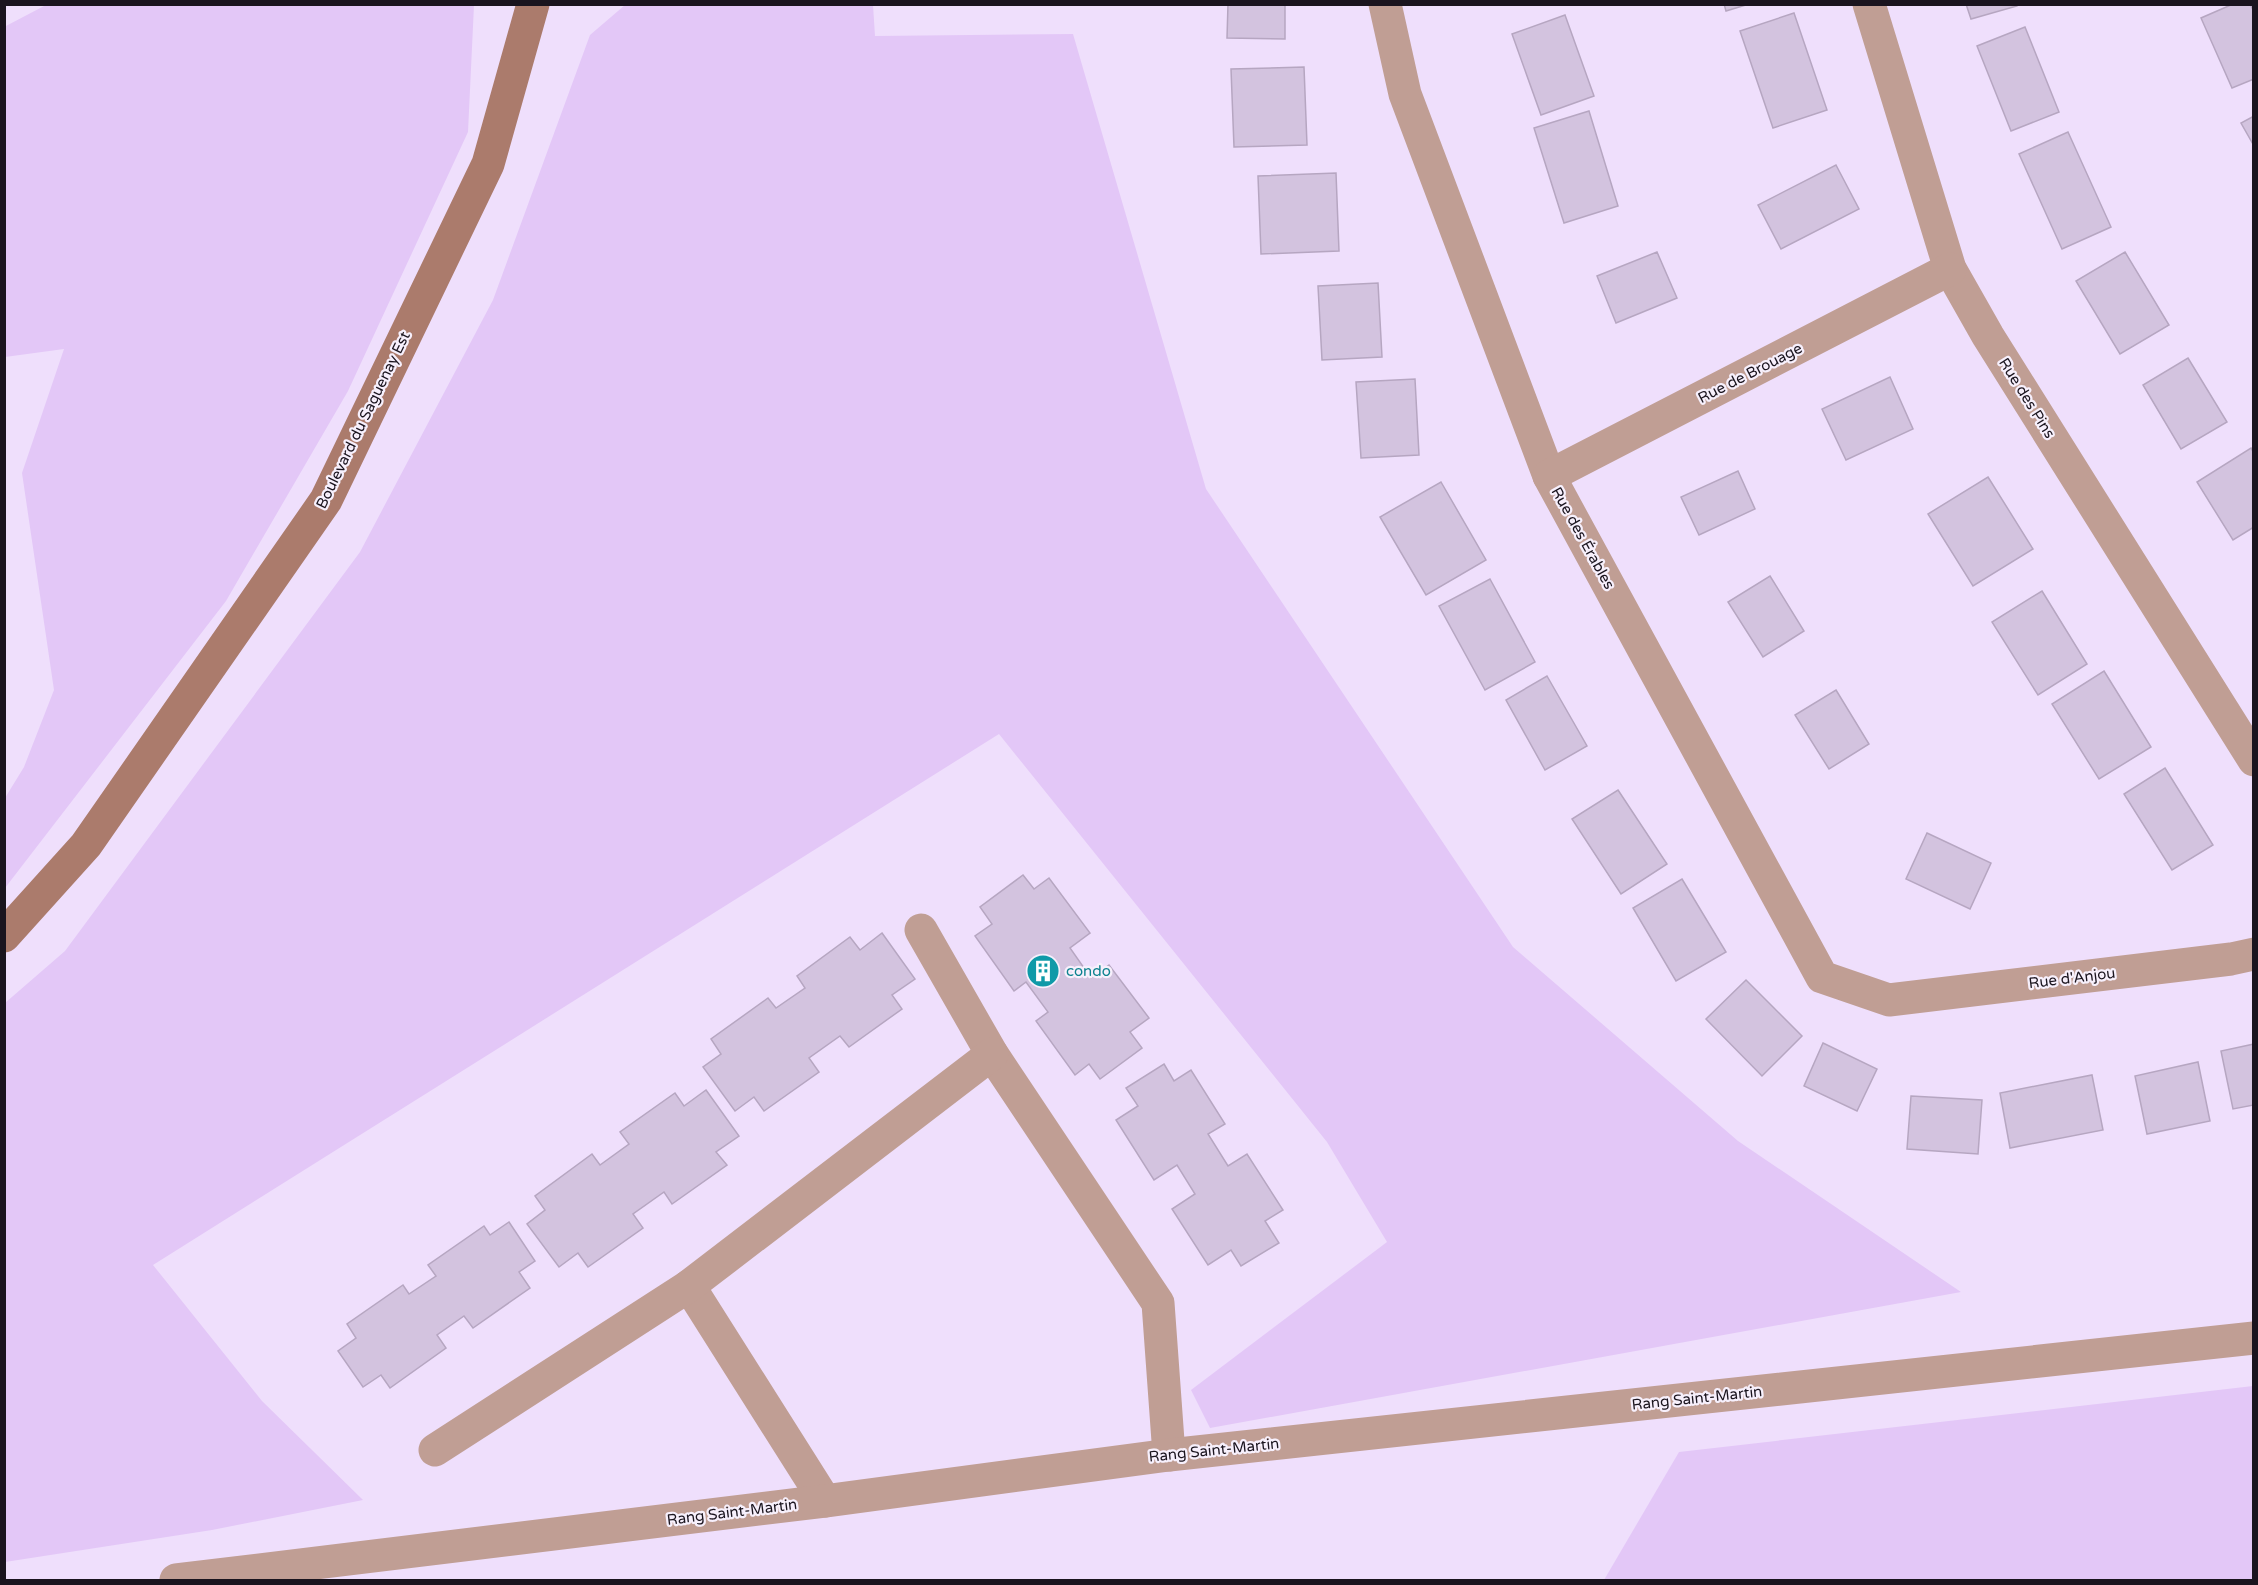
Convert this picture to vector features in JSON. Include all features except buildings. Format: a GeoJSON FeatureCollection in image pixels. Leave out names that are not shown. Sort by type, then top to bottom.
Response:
{"type":"FeatureCollection","features":[{"type":"Feature","properties":{"kind":"main road","name":"Boulevard du Saguenay Est"},"geometry":{"type":"LineString","coordinates":[[4,936],[86,845],[326,500],[488,164],[534,4]]}},
{"type":"Feature","properties":{"kind":"street","name":"Rue des Érables"},"geometry":{"type":"LineString","coordinates":[[1385,4],[1405,94],[1549,476],[1822,976],[1889,1000]]}},
{"type":"Feature","properties":{"kind":"street","name":"Rue des Pins"},"geometry":{"type":"LineString","coordinates":[[1869,4],[1950,269],[1988,336],[2253,760]]}},
{"type":"Feature","properties":{"kind":"street","name":"Rue de Brouage"},"geometry":{"type":"LineString","coordinates":[[1549,476],[1950,269]]}},
{"type":"Feature","properties":{"kind":"street"},"geometry":{"type":"LineString","coordinates":[[921,930],[992,1054],[1158,1303],[1169,1455]]}},
{"type":"Feature","properties":{"kind":"street","name":"Rue d'Anjou"},"geometry":{"type":"LineString","coordinates":[[1889,1000],[2231,959],[2253,954]]}},
{"type":"Feature","properties":{"kind":"street"},"geometry":{"type":"LineString","coordinates":[[435,1450],[689,1286],[992,1054]]}},
{"type":"Feature","properties":{"kind":"street"},"geometry":{"type":"LineString","coordinates":[[689,1286],[825,1501]]}},
{"type":"Feature","properties":{"kind":"street","name":"Rang Saint-Martin"},"geometry":{"type":"LineString","coordinates":[[176,1581],[411,1550],[825,1501],[1169,1455],[2253,1338]]}},
{"type":"Feature","properties":{"kind":"shaded area"},"geometry":{"type":"Polygon","coordinates":[[[46,5],[474,5],[468,132],[348,391],[226,601],[5,888],[5,798],[24,767],[54,690],[22,473],[64,349],[5,357],[4,27],[46,5]]]}},
{"type":"Feature","properties":{"kind":"shaded area"},"geometry":{"type":"Polygon","coordinates":[[[625,5],[873,5],[875,36],[1073,34],[1206,489],[1513,947],[1738,1141],[1961,1292],[1210,1428],[1191,1390],[1387,1242],[1327,1142],[999,734],[153,1265],[262,1401],[363,1500],[212,1530],[5,1562],[5,1003],[65,951],[360,552],[493,300],[590,35],[625,5]]]}},
{"type":"Feature","properties":{"kind":"shaded area"},"geometry":{"type":"Polygon","coordinates":[[[2253,1386],[2253,1580],[1604,1580],[1679,1452],[2253,1386]]]}},
{"type":"Feature","properties":{"kind":"place","name":"condo"},"geometry":{"type":"Point","coordinates":[1043,971]}}]}
